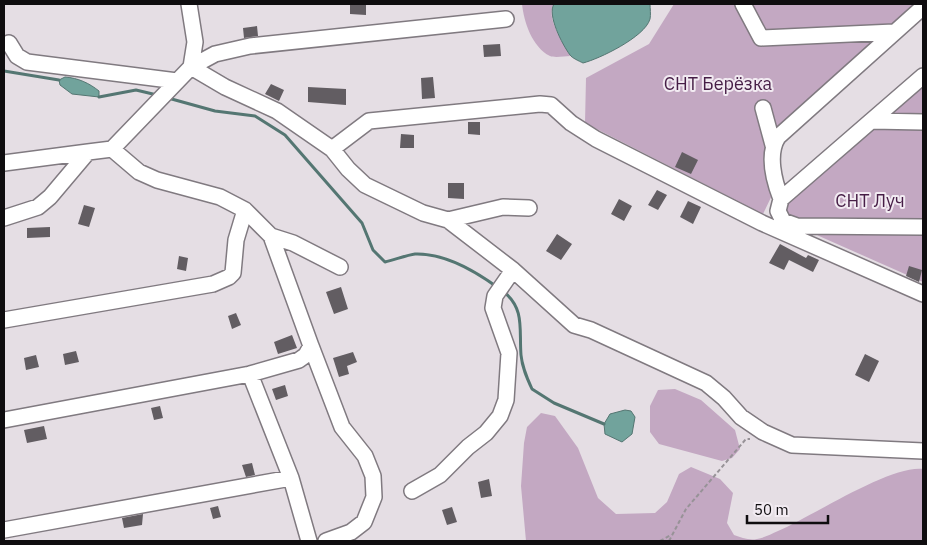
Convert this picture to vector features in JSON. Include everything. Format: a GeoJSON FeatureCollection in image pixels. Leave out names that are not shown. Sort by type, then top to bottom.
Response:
{"type":"FeatureCollection","features":[{"type":"Feature","properties":{"kind":"street"},"geometry":{"type":"LineString","coordinates":[[189,4],[195,42],[191,67]]}},
{"type":"Feature","properties":{"kind":"street"},"geometry":{"type":"LineString","coordinates":[[743,4],[761,38],[894,32]]}},
{"type":"Feature","properties":{"kind":"street"},"geometry":{"type":"LineString","coordinates":[[773,145],[778,137],[923,7]]}},
{"type":"Feature","properties":{"kind":"street"},"geometry":{"type":"LineString","coordinates":[[4,163],[112,149],[191,67],[215,54],[250,46],[506,19]]}},
{"type":"Feature","properties":{"kind":"street"},"geometry":{"type":"LineString","coordinates":[[9,43],[17,56],[27,62],[177,81]]}},
{"type":"Feature","properties":{"kind":"street"},"geometry":{"type":"LineString","coordinates":[[191,67],[225,87],[277,111],[332,149],[348,169],[365,185],[422,212],[448,220],[513,270],[574,325],[591,330],[706,383],[724,398],[741,417],[763,432],[792,444],[923,450]]}},
{"type":"Feature","properties":{"kind":"street"},"geometry":{"type":"LineString","coordinates":[[923,76],[781,199],[778,211],[783,221],[797,226],[923,227]]}},
{"type":"Feature","properties":{"kind":"street"},"geometry":{"type":"LineString","coordinates":[[332,149],[369,121],[509,106],[551,105],[572,124],[614,148],[762,223],[923,294]]}},
{"type":"Feature","properties":{"kind":"street"},"geometry":{"type":"LineString","coordinates":[[762,108],[773,145],[776,187],[781,199]]}},
{"type":"Feature","properties":{"kind":"street"},"geometry":{"type":"LineString","coordinates":[[872,121],[923,122]]}},
{"type":"Feature","properties":{"kind":"street"},"geometry":{"type":"LineString","coordinates":[[112,149],[139,172],[157,180],[220,197],[245,210],[272,236],[293,243],[340,266]]}},
{"type":"Feature","properties":{"kind":"street"},"geometry":{"type":"LineString","coordinates":[[4,218],[38,207],[50,197],[88,152]]}},
{"type":"Feature","properties":{"kind":"street"},"geometry":{"type":"LineString","coordinates":[[448,220],[503,207],[529,208]]}},
{"type":"Feature","properties":{"kind":"street"},"geometry":{"type":"LineString","coordinates":[[4,320],[212,284],[229,277],[233,273],[236,240],[245,210]]}},
{"type":"Feature","properties":{"kind":"street"},"geometry":{"type":"LineString","coordinates":[[272,236],[342,427],[365,456],[373,476],[374,498],[364,522],[352,532],[326,541]]}},
{"type":"Feature","properties":{"kind":"street"},"geometry":{"type":"LineString","coordinates":[[412,491],[440,475],[468,447],[486,433],[500,416],[506,400],[509,353],[493,308],[495,296],[513,270]]}},
{"type":"Feature","properties":{"kind":"street"},"geometry":{"type":"LineString","coordinates":[[4,420],[250,374],[299,360],[306,355],[311,346]]}},
{"type":"Feature","properties":{"kind":"street"},"geometry":{"type":"LineString","coordinates":[[250,374],[291,478],[309,541]]}},
{"type":"Feature","properties":{"kind":"street"},"geometry":{"type":"LineString","coordinates":[[4,530],[291,478]]}},
{"type":"Feature","properties":{"kind":"path"},"geometry":{"type":"LineString","coordinates":[[669,541],[686,508],[746,439],[753,438]]}},
{"type":"Feature","properties":{"kind":"path"},"geometry":{"type":"LineString","coordinates":[[660,541],[672,535]]}},
{"type":"Feature","properties":{"kind":"green space"},"geometry":{"type":"Polygon","coordinates":[[[522,4],[554,4],[552,16],[554,23],[570,56],[550,56],[538,47],[527,26],[522,4]]]}},
{"type":"Feature","properties":{"kind":"green space","name":"СНТ Берёзка"},"geometry":{"type":"Polygon","coordinates":[[[674,4],[923,4],[778,137],[776,187],[763,214],[585,123],[586,78],[649,44],[674,4]]]}},
{"type":"Feature","properties":{"kind":"green space","name":"СНТ Луч"},"geometry":{"type":"Polygon","coordinates":[[[923,84],[923,282],[819,236],[787,218],[784,211],[786,203],[923,84]]]}},
{"type":"Feature","properties":{"kind":"green space"},"geometry":{"type":"Polygon","coordinates":[[[675,389],[701,400],[735,430],[740,449],[732,458],[722,461],[659,444],[650,432],[650,406],[658,390],[675,389]]]}},
{"type":"Feature","properties":{"kind":"green space"},"geometry":{"type":"Polygon","coordinates":[[[541,413],[555,416],[578,448],[598,498],[616,514],[655,513],[667,502],[679,474],[691,467],[720,479],[733,493],[727,523],[734,535],[754,539],[765,537],[793,524],[851,493],[891,475],[909,470],[923,469],[923,541],[526,541],[521,486],[524,443],[527,427],[541,413]]]}},
{"type":"Feature","properties":{"kind":"shaded area"},"geometry":{"type":"Polygon","coordinates":[[[554,4],[650,4],[650,19],[640,33],[631,40],[600,57],[583,63],[571,56],[560,37],[552,15],[554,4]]]}},
{"type":"Feature","properties":{"kind":"shaded area"},"geometry":{"type":"Polygon","coordinates":[[[65,77],[79,80],[91,86],[99,91],[99,97],[72,94],[60,85],[59,80],[65,77]]]}},
{"type":"Feature","properties":{"kind":"shaded area"},"geometry":{"type":"Polygon","coordinates":[[[625,410],[631,411],[635,417],[632,434],[622,442],[605,434],[604,424],[610,414],[625,410]]]}},
{"type":"Feature","properties":{"kind":"building"},"geometry":{"type":"Polygon","coordinates":[[[350,4],[366,4],[366,15],[350,14],[350,4]]]}},
{"type":"Feature","properties":{"kind":"building"},"geometry":{"type":"Polygon","coordinates":[[[257,26],[258,36],[244,38],[243,28],[257,26]]]}},
{"type":"Feature","properties":{"kind":"building"},"geometry":{"type":"Polygon","coordinates":[[[500,44],[501,56],[484,57],[483,45],[500,44]]]}},
{"type":"Feature","properties":{"kind":"building"},"geometry":{"type":"Polygon","coordinates":[[[433,77],[435,98],[422,99],[421,78],[433,77]]]}},
{"type":"Feature","properties":{"kind":"building"},"geometry":{"type":"Polygon","coordinates":[[[271,84],[284,90],[279,101],[265,94],[271,84]]]}},
{"type":"Feature","properties":{"kind":"building"},"geometry":{"type":"Polygon","coordinates":[[[308,87],[346,89],[346,105],[308,102],[308,87]]]}},
{"type":"Feature","properties":{"kind":"building"},"geometry":{"type":"Polygon","coordinates":[[[468,122],[480,122],[480,135],[468,134],[468,122]]]}},
{"type":"Feature","properties":{"kind":"building"},"geometry":{"type":"Polygon","coordinates":[[[401,134],[414,135],[414,148],[400,148],[401,134]]]}},
{"type":"Feature","properties":{"kind":"building"},"geometry":{"type":"Polygon","coordinates":[[[682,152],[698,160],[691,174],[675,167],[682,152]]]}},
{"type":"Feature","properties":{"kind":"building"},"geometry":{"type":"Polygon","coordinates":[[[448,183],[464,183],[464,199],[448,198],[448,183]]]}},
{"type":"Feature","properties":{"kind":"building"},"geometry":{"type":"Polygon","coordinates":[[[657,190],[667,195],[658,210],[648,205],[657,190]]]}},
{"type":"Feature","properties":{"kind":"building"},"geometry":{"type":"Polygon","coordinates":[[[619,199],[632,206],[624,221],[611,214],[619,199]]]}},
{"type":"Feature","properties":{"kind":"building"},"geometry":{"type":"Polygon","coordinates":[[[688,201],[701,207],[693,224],[680,217],[688,201]]]}},
{"type":"Feature","properties":{"kind":"building"},"geometry":{"type":"Polygon","coordinates":[[[84,205],[95,208],[89,227],[78,224],[84,205]]]}},
{"type":"Feature","properties":{"kind":"building"},"geometry":{"type":"Polygon","coordinates":[[[50,227],[50,237],[27,238],[27,228],[50,227]]]}},
{"type":"Feature","properties":{"kind":"building"},"geometry":{"type":"Polygon","coordinates":[[[557,234],[572,244],[561,260],[546,251],[557,234]]]}},
{"type":"Feature","properties":{"kind":"building"},"geometry":{"type":"Polygon","coordinates":[[[780,244],[806,258],[808,255],[819,260],[813,272],[789,260],[784,270],[769,263],[780,244]]]}},
{"type":"Feature","properties":{"kind":"building"},"geometry":{"type":"Polygon","coordinates":[[[179,256],[188,258],[186,271],[177,269],[179,256]]]}},
{"type":"Feature","properties":{"kind":"building"},"geometry":{"type":"Polygon","coordinates":[[[909,266],[922,270],[919,282],[906,276],[909,266]]]}},
{"type":"Feature","properties":{"kind":"building"},"geometry":{"type":"Polygon","coordinates":[[[341,287],[348,309],[334,314],[326,292],[341,287]]]}},
{"type":"Feature","properties":{"kind":"building"},"geometry":{"type":"Polygon","coordinates":[[[236,313],[241,325],[232,329],[228,316],[236,313]]]}},
{"type":"Feature","properties":{"kind":"building"},"geometry":{"type":"Polygon","coordinates":[[[292,335],[297,348],[278,354],[274,342],[292,335]]]}},
{"type":"Feature","properties":{"kind":"building"},"geometry":{"type":"Polygon","coordinates":[[[76,351],[79,362],[65,365],[63,354],[76,351]]]}},
{"type":"Feature","properties":{"kind":"building"},"geometry":{"type":"Polygon","coordinates":[[[353,352],[357,362],[347,366],[349,374],[339,377],[333,358],[353,352]]]}},
{"type":"Feature","properties":{"kind":"building"},"geometry":{"type":"Polygon","coordinates":[[[865,354],[879,361],[869,382],[855,375],[865,354]]]}},
{"type":"Feature","properties":{"kind":"building"},"geometry":{"type":"Polygon","coordinates":[[[36,355],[39,367],[26,370],[24,358],[36,355]]]}},
{"type":"Feature","properties":{"kind":"building"},"geometry":{"type":"Polygon","coordinates":[[[285,385],[288,396],[276,400],[272,389],[285,385]]]}},
{"type":"Feature","properties":{"kind":"building"},"geometry":{"type":"Polygon","coordinates":[[[160,406],[163,418],[154,420],[151,408],[160,406]]]}},
{"type":"Feature","properties":{"kind":"building"},"geometry":{"type":"Polygon","coordinates":[[[44,426],[47,439],[27,443],[24,430],[44,426]]]}},
{"type":"Feature","properties":{"kind":"building"},"geometry":{"type":"Polygon","coordinates":[[[252,463],[255,475],[246,477],[242,465],[252,463]]]}},
{"type":"Feature","properties":{"kind":"building"},"geometry":{"type":"Polygon","coordinates":[[[489,479],[492,496],[481,498],[478,482],[489,479]]]}},
{"type":"Feature","properties":{"kind":"building"},"geometry":{"type":"Polygon","coordinates":[[[218,506],[221,517],[213,519],[210,508],[218,506]]]}},
{"type":"Feature","properties":{"kind":"building"},"geometry":{"type":"Polygon","coordinates":[[[452,507],[457,522],[447,525],[442,510],[452,507]]]}},
{"type":"Feature","properties":{"kind":"building"},"geometry":{"type":"Polygon","coordinates":[[[143,514],[142,525],[124,528],[122,518],[143,514]]]}},
{"type":"Feature","properties":{"kind":"waterway"},"geometry":{"type":"LineString","coordinates":[[4,71],[59,80]]}},
{"type":"Feature","properties":{"kind":"waterway"},"geometry":{"type":"LineString","coordinates":[[99,97],[136,90],[157,95]]}},
{"type":"Feature","properties":{"kind":"waterway"},"geometry":{"type":"LineString","coordinates":[[168,98],[215,111],[255,116],[285,135],[362,223],[373,250],[385,262],[415,254],[437,256],[469,269],[497,287]]}},
{"type":"Feature","properties":{"kind":"waterway"},"geometry":{"type":"LineString","coordinates":[[504,292],[511,299],[518,313],[522,359],[532,389],[554,403],[604,424]]}}]}
